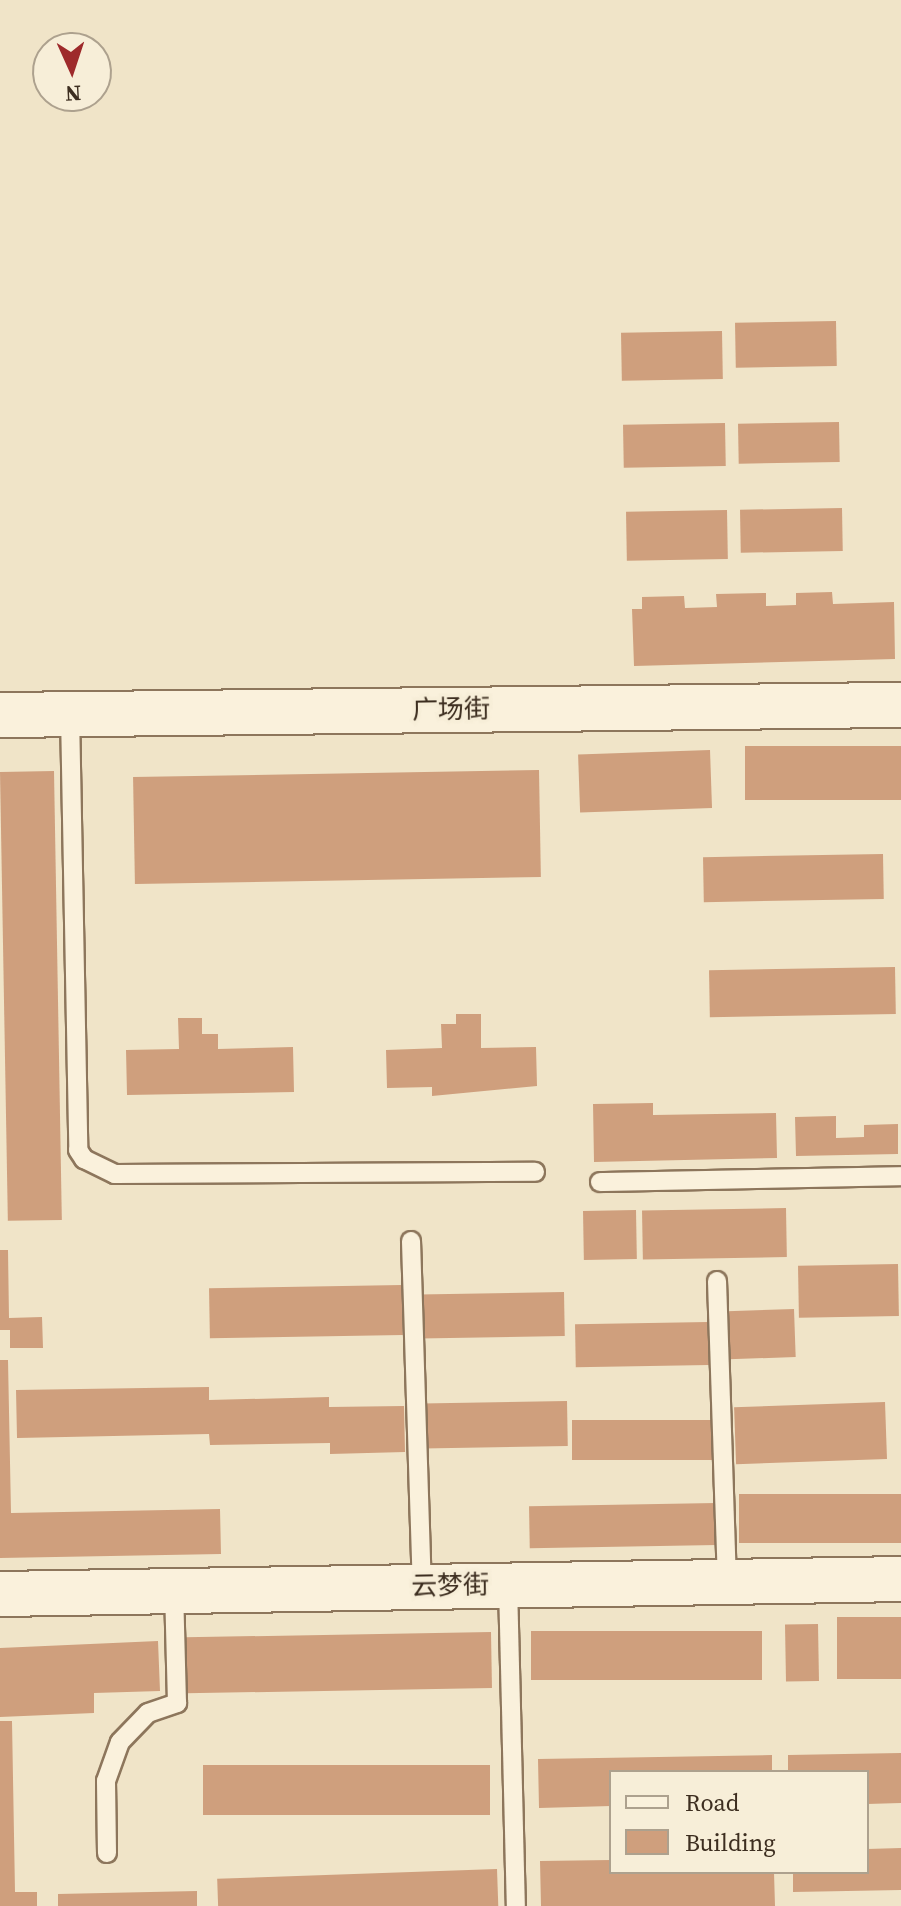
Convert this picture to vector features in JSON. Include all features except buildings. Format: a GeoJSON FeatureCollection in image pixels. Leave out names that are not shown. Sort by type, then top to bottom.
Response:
{"type":"FeatureCollection","features":[{"type":"Feature","properties":{"kind":"street","name":"广场街"},"geometry":{"type":"LineString","coordinates":[[0,715],[901,705]]}},
{"type":"Feature","properties":{"kind":"street","name":"云梦街"},"geometry":{"type":"LineString","coordinates":[[0,1594],[901,1579]]}},
{"type":"Feature","properties":{"kind":"lane"},"geometry":{"type":"LineString","coordinates":[[70,714],[78,1150],[84,1159],[115,1174],[535,1172]]}},
{"type":"Feature","properties":{"kind":"lane"},"geometry":{"type":"LineString","coordinates":[[600,1182],[901,1176]]}},
{"type":"Feature","properties":{"kind":"lane"},"geometry":{"type":"LineString","coordinates":[[411,1241],[422,1587]]}},
{"type":"Feature","properties":{"kind":"lane"},"geometry":{"type":"LineString","coordinates":[[717,1281],[727,1581]]}},
{"type":"Feature","properties":{"kind":"lane"},"geometry":{"type":"LineString","coordinates":[[508,1585],[516,1906]]}},
{"type":"Feature","properties":{"kind":"lane"},"geometry":{"type":"LineString","coordinates":[[107,1853],[106,1781],[120,1742],[148,1713],[177,1703],[174,1591]]}}]}
